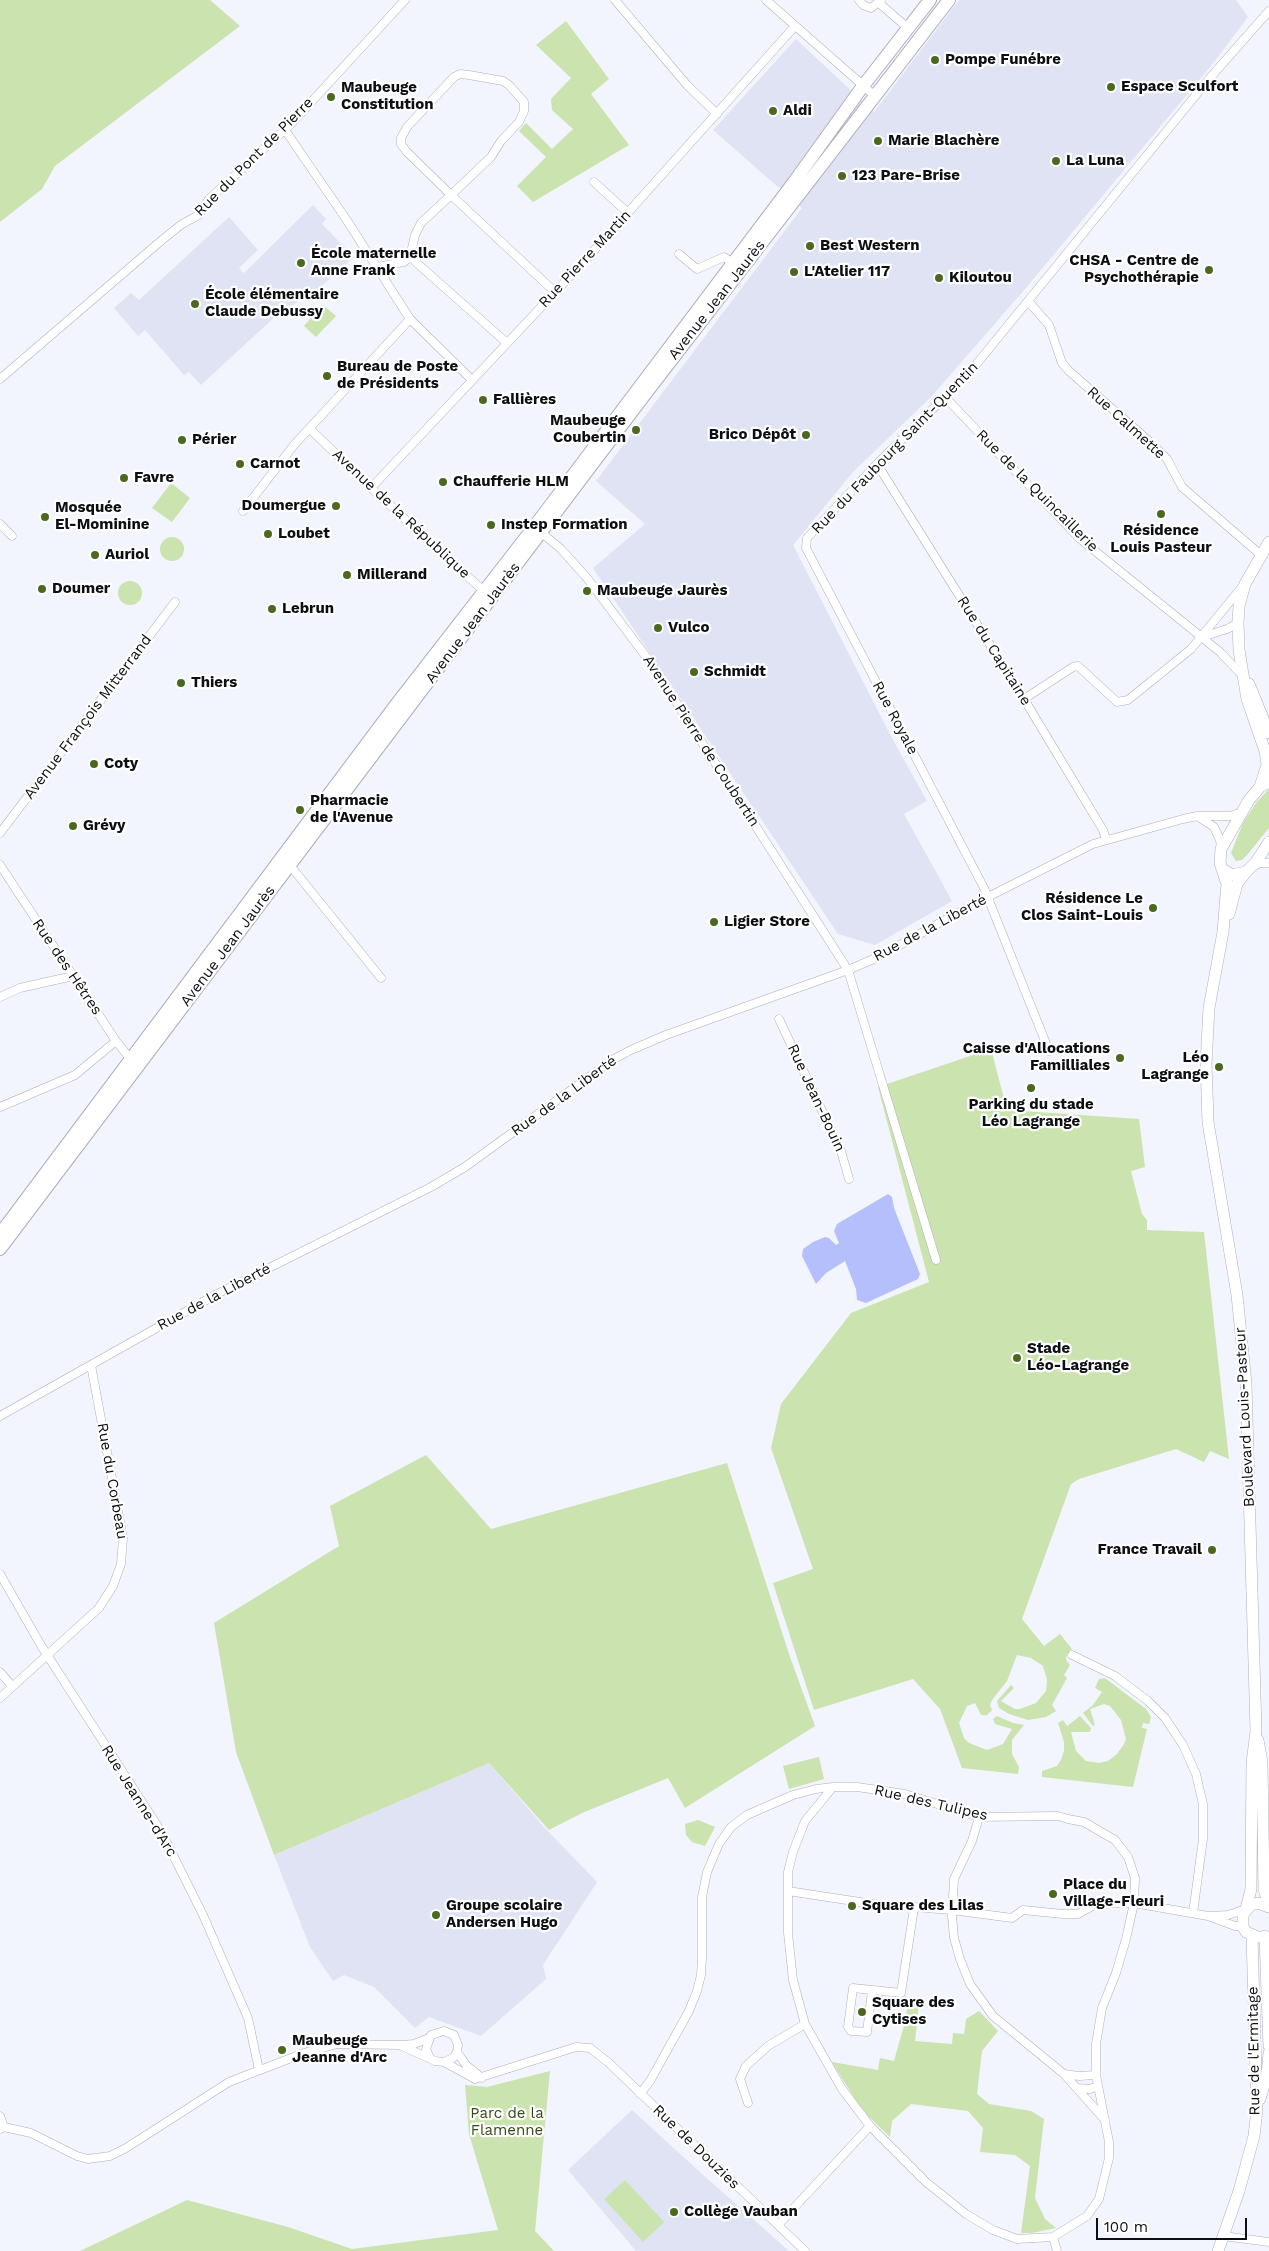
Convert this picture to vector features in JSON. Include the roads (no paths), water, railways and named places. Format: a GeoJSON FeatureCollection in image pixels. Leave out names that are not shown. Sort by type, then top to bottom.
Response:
{"type":"FeatureCollection","features":[{"type":"Feature","properties":{"kind":"main road","name":"Avenue Jean Jaurès"},"geometry":{"type":"LineString","coordinates":[[538,530],[863,86],[930,0]]}},
{"type":"Feature","properties":{"kind":"main road","name":"Avenue Jean Jaurès"},"geometry":{"type":"LineString","coordinates":[[0,1249],[134,1062],[338,791],[949,0]]}},
{"type":"Feature","properties":{"kind":"main road"},"geometry":{"type":"LineString","coordinates":[[1221,849],[1242,812],[1265,785],[1267,765],[1265,751],[1247,699],[1239,650],[1238,623],[1239,606],[1245,584],[1269,542]]}},
{"type":"Feature","properties":{"kind":"main road"},"geometry":{"type":"LineString","coordinates":[[1245,678],[1253,691],[1269,733]]}},
{"type":"Feature","properties":{"kind":"main road","name":"Avenue Jean Jaurès"},"geometry":{"type":"LineString","coordinates":[[0,1234],[289,864],[338,791]]}},
{"type":"Feature","properties":{"kind":"main road"},"geometry":{"type":"LineString","coordinates":[[1223,932],[1238,884],[1269,842]]}},
{"type":"Feature","properties":{"kind":"main road","name":"Boulevard Louis-Pasteur"},"geometry":{"type":"LineString","coordinates":[[1221,849],[1220,857],[1227,884],[1223,932],[1209,1008],[1206,1080],[1210,1129],[1237,1295],[1246,1384],[1256,1731],[1252,1763],[1251,1889],[1241,1921],[1243,1927]]}},
{"type":"Feature","properties":{"kind":"main road"},"geometry":{"type":"LineString","coordinates":[[1222,868],[1232,875],[1248,870]]}},
{"type":"Feature","properties":{"kind":"main road"},"geometry":{"type":"LineString","coordinates":[[1256,1731],[1262,1762],[1264,1889],[1269,1906]]}},
{"type":"Feature","properties":{"kind":"main road"},"geometry":{"type":"LineString","coordinates":[[1246,1909],[1258,1903],[1269,1906]]}},
{"type":"Feature","properties":{"kind":"main road"},"geometry":{"type":"LineString","coordinates":[[1243,1927],[1252,1936],[1267,1934],[1269,2046]]}},
{"type":"Feature","properties":{"kind":"main road","name":"Rue de l'Ermitage"},"geometry":{"type":"LineString","coordinates":[[1218,2251],[1239,2191],[1254,2136],[1257,2110],[1252,1936]]}},
{"type":"Feature","properties":{"kind":"main road"},"geometry":{"type":"LineString","coordinates":[[1257,2110],[1268,2075],[1269,2053]]}},
{"type":"Feature","properties":{"kind":"street","name":"Rue du Pont de Pierre"},"geometry":{"type":"LineString","coordinates":[[0,379],[182,224],[199,215],[209,199],[285,130],[405,0]]}},
{"type":"Feature","properties":{"kind":"street"},"geometry":{"type":"LineString","coordinates":[[615,0],[687,85],[717,114]]}},
{"type":"Feature","properties":{"kind":"street"},"geometry":{"type":"LineString","coordinates":[[766,0],[875,96]]}},
{"type":"Feature","properties":{"kind":"street"},"geometry":{"type":"LineString","coordinates":[[859,0],[867,7],[876,6],[880,2],[909,29]]}},
{"type":"Feature","properties":{"kind":"street","name":"Rue du Faubourg Saint-Quentin"},"geometry":{"type":"LineString","coordinates":[[807,538],[877,464],[946,398],[1028,301],[1208,78],[1269,11]]}},
{"type":"Feature","properties":{"kind":"street","name":"Rue Pierre Martin"},"geometry":{"type":"LineString","coordinates":[[371,488],[628,213],[795,26]]}},
{"type":"Feature","properties":{"kind":"street"},"geometry":{"type":"LineString","coordinates":[[376,267],[404,262],[410,257],[415,235],[421,223],[451,195],[491,157],[501,141],[518,122],[524,111],[524,102],[517,93],[502,81],[460,74],[454,77],[407,126],[401,138],[401,144],[451,195],[555,292]]}},
{"type":"Feature","properties":{"kind":"street"},"geometry":{"type":"LineString","coordinates":[[285,130],[410,319],[472,380]]}},
{"type":"Feature","properties":{"kind":"street"},"geometry":{"type":"LineString","coordinates":[[594,182],[628,213]]}},
{"type":"Feature","properties":{"kind":"street"},"geometry":{"type":"LineString","coordinates":[[679,254],[697,269],[724,257],[733,263]]}},
{"type":"Feature","properties":{"kind":"street"},"geometry":{"type":"LineString","coordinates":[[410,257],[507,343]]}},
{"type":"Feature","properties":{"kind":"street","name":"Rue Calmette"},"geometry":{"type":"LineString","coordinates":[[1028,301],[1049,325],[1062,363],[1068,372],[1150,442],[1167,459],[1182,486],[1261,555]]}},
{"type":"Feature","properties":{"kind":"street"},"geometry":{"type":"LineString","coordinates":[[243,511],[288,452],[410,319]]}},
{"type":"Feature","properties":{"kind":"street","name":"Rue de la Quincaillerie"},"geometry":{"type":"LineString","coordinates":[[946,398],[1079,538],[1220,652],[1245,678]]}},
{"type":"Feature","properties":{"kind":"street","name":"Avenue de la République"},"geometry":{"type":"LineString","coordinates":[[310,429],[371,488],[488,595]]}},
{"type":"Feature","properties":{"kind":"street","name":"Rue du Capitaine"},"geometry":{"type":"LineString","coordinates":[[877,464],[1104,830],[1106,840]]}},
{"type":"Feature","properties":{"kind":"street"},"geometry":{"type":"LineString","coordinates":[[0,524],[12,536]]}},
{"type":"Feature","properties":{"kind":"street","name":"Avenue Pierre de Coubertin"},"geometry":{"type":"LineString","coordinates":[[538,530],[560,548],[587,578],[651,663],[848,970],[936,1260]]}},
{"type":"Feature","properties":{"kind":"street","name":"Rue Royale"},"geometry":{"type":"LineString","coordinates":[[807,538],[806,548],[987,897],[1050,1051]]}},
{"type":"Feature","properties":{"kind":"street"},"geometry":{"type":"LineString","coordinates":[[1024,699],[1073,667],[1078,666],[1118,702],[1123,703],[1191,649],[1245,584]]}},
{"type":"Feature","properties":{"kind":"street","name":"Avenue François Mitterrand"},"geometry":{"type":"LineString","coordinates":[[0,833],[175,602]]}},
{"type":"Feature","properties":{"kind":"street"},"geometry":{"type":"LineString","coordinates":[[1202,638],[1238,623]]}},
{"type":"Feature","properties":{"kind":"street","name":"Rue de la Liberté"},"geometry":{"type":"LineString","coordinates":[[0,1416],[217,1294],[431,1187],[465,1167],[623,1054],[666,1035],[848,970],[1066,856],[1106,840],[1197,816],[1230,816],[1242,812]]}},
{"type":"Feature","properties":{"kind":"street"},"geometry":{"type":"LineString","coordinates":[[1197,816],[1214,827],[1220,840],[1221,849]]}},
{"type":"Feature","properties":{"kind":"street"},"geometry":{"type":"LineString","coordinates":[[1248,870],[1260,863],[1269,863]]}},
{"type":"Feature","properties":{"kind":"street"},"geometry":{"type":"LineString","coordinates":[[289,864],[381,978]]}},
{"type":"Feature","properties":{"kind":"street","name":"Rue des Hêtres"},"geometry":{"type":"LineString","coordinates":[[0,865],[116,1041],[134,1062]]}},
{"type":"Feature","properties":{"kind":"street"},"geometry":{"type":"LineString","coordinates":[[0,996],[20,988],[73,976]]}},
{"type":"Feature","properties":{"kind":"street","name":"Rue Jean-Bouin"},"geometry":{"type":"LineString","coordinates":[[778,1019],[842,1151],[849,1179]]}},
{"type":"Feature","properties":{"kind":"street"},"geometry":{"type":"LineString","coordinates":[[0,1107],[75,1075],[116,1041]]}},
{"type":"Feature","properties":{"kind":"street","name":"Rue du Corbeau"},"geometry":{"type":"LineString","coordinates":[[0,1698],[99,1608],[112,1586],[121,1564],[123,1538],[90,1365]]}},
{"type":"Feature","properties":{"kind":"street","name":"Rue Jeanne-d'Arc"},"geometry":{"type":"LineString","coordinates":[[0,1574],[48,1655],[162,1832],[203,1915],[248,2018],[260,2070]]}},
{"type":"Feature","properties":{"kind":"street"},"geometry":{"type":"LineString","coordinates":[[1072,1655],[1116,1676],[1142,1696],[1165,1718],[1183,1745],[1196,1774],[1203,1804],[1203,1839],[1193,1913]]}},
{"type":"Feature","properties":{"kind":"street"},"geometry":{"type":"LineString","coordinates":[[0,1672],[12,1686]]}},
{"type":"Feature","properties":{"kind":"street","name":"Rue des Tulipes"},"geometry":{"type":"LineString","coordinates":[[640,2094],[650,2081],[689,2011],[697,1991],[701,1976],[702,1958],[702,1897],[707,1872],[719,1844],[731,1827],[747,1815],[767,1804],[793,1795],[833,1788],[857,1787],[905,1794],[979,1817],[1058,1816],[1084,1822],[1101,1830],[1115,1840],[1128,1857],[1135,1878],[1134,1903],[1116,1973],[1102,2008],[1096,2044],[1096,2075],[1107,2123],[1109,2158],[1099,2199],[1087,2216],[1070,2228],[1052,2237]]}},
{"type":"Feature","properties":{"kind":"street"},"geometry":{"type":"LineString","coordinates":[[833,1788],[805,1821],[799,1834],[788,1872],[788,1933],[793,1980],[805,2024],[842,2089],[870,2126],[926,2182],[966,2214],[993,2230],[1017,2239],[1052,2237],[1057,2251]]}},
{"type":"Feature","properties":{"kind":"street"},"geometry":{"type":"LineString","coordinates":[[979,1817],[972,1841],[954,1879],[952,1910],[954,1938],[960,1960],[970,1984],[1000,2024],[1064,2074],[1107,2123]]}},
{"type":"Feature","properties":{"kind":"street"},"geometry":{"type":"LineString","coordinates":[[788,1891],[914,1908],[952,1910],[1012,1918],[1023,1910],[1078,1914],[1096,1904],[1134,1903],[1208,1916],[1243,1927]]}},
{"type":"Feature","properties":{"kind":"street"},"geometry":{"type":"LineString","coordinates":[[872,1991],[867,2032],[851,2031],[848,2027],[853,1988],[901,1993],[914,1908]]}},
{"type":"Feature","properties":{"kind":"street"},"geometry":{"type":"LineString","coordinates":[[1208,1916],[1228,1914],[1246,1909]]}},
{"type":"Feature","properties":{"kind":"street"},"geometry":{"type":"LineString","coordinates":[[748,2103],[740,2079],[746,2066],[768,2046],[805,2024]]}},
{"type":"Feature","properties":{"kind":"street"},"geometry":{"type":"LineString","coordinates":[[0,2116],[2,2128],[31,2133],[77,2156],[88,2159],[110,2156],[126,2148],[229,2082],[260,2070],[326,2046],[358,2044],[401,2046],[414,2044],[429,2038],[439,2031],[449,2032],[456,2040],[458,2052],[466,2065],[482,2078]]}},
{"type":"Feature","properties":{"kind":"street"},"geometry":{"type":"LineString","coordinates":[[429,2038],[426,2049],[430,2058]]}},
{"type":"Feature","properties":{"kind":"street"},"geometry":{"type":"LineString","coordinates":[[401,2046],[444,2062],[475,2079],[482,2078]]}},
{"type":"Feature","properties":{"kind":"street","name":"Rue de Douzies"},"geometry":{"type":"LineString","coordinates":[[482,2078],[576,2047],[590,2048],[609,2063],[805,2251]]}},
{"type":"Feature","properties":{"kind":"street"},"geometry":{"type":"LineString","coordinates":[[444,2062],[453,2058],[458,2052]]}},
{"type":"Feature","properties":{"kind":"street"},"geometry":{"type":"LineString","coordinates":[[1064,2074],[1079,2076],[1096,2075]]}},
{"type":"Feature","properties":{"kind":"street"},"geometry":{"type":"LineString","coordinates":[[1078,2088],[1090,2089],[1098,2086]]}},
{"type":"Feature","properties":{"kind":"street"},"geometry":{"type":"LineString","coordinates":[[778,2225],[870,2126]]}},
{"type":"Feature","properties":{"kind":"street"},"geometry":{"type":"LineString","coordinates":[[1223,2236],[1269,2242]]}},
{"type":"Feature","properties":{"kind":"water"},"geometry":{"type":"Polygon","coordinates":[[[888,1194],[892,1197],[894,1208],[920,1274],[918,1279],[866,1303],[857,1300],[856,1289],[845,1261],[826,1273],[816,1284],[802,1256],[803,1249],[825,1237],[829,1238],[836,1245],[839,1243],[834,1231],[837,1224],[888,1194]]]}},
{"type":"Feature","properties":{"kind":"place","name":"Pompe Funébre"},"geometry":{"type":"Point","coordinates":[935,60]}},
{"type":"Feature","properties":{"kind":"place","name":"Espace Sculfort"},"geometry":{"type":"Point","coordinates":[1111,87]}},
{"type":"Feature","properties":{"kind":"place","name":"Maubeuge Constitution"},"geometry":{"type":"Point","coordinates":[331,97]}},
{"type":"Feature","properties":{"kind":"place","name":"Aldi"},"geometry":{"type":"Point","coordinates":[773,111]}},
{"type":"Feature","properties":{"kind":"place","name":"Marie Blachère"},"geometry":{"type":"Point","coordinates":[878,141]}},
{"type":"Feature","properties":{"kind":"place","name":"La Luna"},"geometry":{"type":"Point","coordinates":[1056,161]}},
{"type":"Feature","properties":{"kind":"place","name":"123 Pare-Brise"},"geometry":{"type":"Point","coordinates":[842,176]}},
{"type":"Feature","properties":{"kind":"place","name":"Best Western"},"geometry":{"type":"Point","coordinates":[810,246]}},
{"type":"Feature","properties":{"kind":"place","name":"École maternelle Anne Frank"},"geometry":{"type":"Point","coordinates":[301,263]}},
{"type":"Feature","properties":{"kind":"place","name":"CHSA - Centre de Psychothérapie"},"geometry":{"type":"Point","coordinates":[1209,270]}},
{"type":"Feature","properties":{"kind":"place","name":"L'Atelier 117"},"geometry":{"type":"Point","coordinates":[794,272]}},
{"type":"Feature","properties":{"kind":"place","name":"Kiloutou"},"geometry":{"type":"Point","coordinates":[939,278]}},
{"type":"Feature","properties":{"kind":"place","name":"École élémentaire Claude Debussy"},"geometry":{"type":"Point","coordinates":[195,304]}},
{"type":"Feature","properties":{"kind":"place","name":"Bureau de Poste de Présidents"},"geometry":{"type":"Point","coordinates":[327,376]}},
{"type":"Feature","properties":{"kind":"place","name":"Fallières"},"geometry":{"type":"Point","coordinates":[483,400]}},
{"type":"Feature","properties":{"kind":"place","name":"Maubeuge Coubertin"},"geometry":{"type":"Point","coordinates":[636,430]}},
{"type":"Feature","properties":{"kind":"place","name":"Brico Dépôt"},"geometry":{"type":"Point","coordinates":[806,435]}},
{"type":"Feature","properties":{"kind":"place","name":"Périer"},"geometry":{"type":"Point","coordinates":[182,440]}},
{"type":"Feature","properties":{"kind":"place","name":"Carnot"},"geometry":{"type":"Point","coordinates":[240,464]}},
{"type":"Feature","properties":{"kind":"place","name":"Favre"},"geometry":{"type":"Point","coordinates":[124,478]}},
{"type":"Feature","properties":{"kind":"place","name":"Chaufferie HLM"},"geometry":{"type":"Point","coordinates":[443,482]}},
{"type":"Feature","properties":{"kind":"place","name":"Doumergue"},"geometry":{"type":"Point","coordinates":[336,506]}},
{"type":"Feature","properties":{"kind":"place","name":"Résidence Louis Pasteur"},"geometry":{"type":"Point","coordinates":[1161,514]}},
{"type":"Feature","properties":{"kind":"place","name":"Mosquée El-Mominine"},"geometry":{"type":"Point","coordinates":[45,517]}},
{"type":"Feature","properties":{"kind":"place","name":"Instep Formation"},"geometry":{"type":"Point","coordinates":[491,525]}},
{"type":"Feature","properties":{"kind":"place","name":"Loubet"},"geometry":{"type":"Point","coordinates":[268,534]}},
{"type":"Feature","properties":{"kind":"place","name":"Auriol"},"geometry":{"type":"Point","coordinates":[95,555]}},
{"type":"Feature","properties":{"kind":"place","name":"Millerand"},"geometry":{"type":"Point","coordinates":[347,575]}},
{"type":"Feature","properties":{"kind":"place","name":"Doumer"},"geometry":{"type":"Point","coordinates":[42,589]}},
{"type":"Feature","properties":{"kind":"place","name":"Maubeuge Jaurès"},"geometry":{"type":"Point","coordinates":[587,591]}},
{"type":"Feature","properties":{"kind":"place","name":"Lebrun"},"geometry":{"type":"Point","coordinates":[272,609]}},
{"type":"Feature","properties":{"kind":"place","name":"Vulco"},"geometry":{"type":"Point","coordinates":[658,628]}},
{"type":"Feature","properties":{"kind":"place","name":"Schmidt"},"geometry":{"type":"Point","coordinates":[694,672]}},
{"type":"Feature","properties":{"kind":"place","name":"Thiers"},"geometry":{"type":"Point","coordinates":[181,683]}},
{"type":"Feature","properties":{"kind":"place","name":"Coty"},"geometry":{"type":"Point","coordinates":[94,764]}},
{"type":"Feature","properties":{"kind":"place","name":"Pharmacie de l'Avenue"},"geometry":{"type":"Point","coordinates":[300,810]}},
{"type":"Feature","properties":{"kind":"place","name":"Grévy"},"geometry":{"type":"Point","coordinates":[73,826]}},
{"type":"Feature","properties":{"kind":"place","name":"Résidence Le Clos Saint-Louis"},"geometry":{"type":"Point","coordinates":[1153,908]}},
{"type":"Feature","properties":{"kind":"place","name":"Ligier Store"},"geometry":{"type":"Point","coordinates":[714,922]}},
{"type":"Feature","properties":{"kind":"place","name":"Caisse d'Allocations Familliales"},"geometry":{"type":"Point","coordinates":[1120,1058]}},
{"type":"Feature","properties":{"kind":"place","name":"Léo Lagrange"},"geometry":{"type":"Point","coordinates":[1219,1067]}},
{"type":"Feature","properties":{"kind":"place","name":"Parking du stade Léo Lagrange"},"geometry":{"type":"Point","coordinates":[1031,1088]}},
{"type":"Feature","properties":{"kind":"place","name":"Stade Léo-Lagrange"},"geometry":{"type":"Point","coordinates":[1017,1358]}},
{"type":"Feature","properties":{"kind":"place","name":"France Travail"},"geometry":{"type":"Point","coordinates":[1212,1550]}},
{"type":"Feature","properties":{"kind":"place","name":"Place du Village-Fleuri"},"geometry":{"type":"Point","coordinates":[1053,1894]}},
{"type":"Feature","properties":{"kind":"place","name":"Square des Lilas"},"geometry":{"type":"Point","coordinates":[852,1906]}},
{"type":"Feature","properties":{"kind":"place","name":"Groupe scolaire Andersen Hugo"},"geometry":{"type":"Point","coordinates":[436,1915]}},
{"type":"Feature","properties":{"kind":"place","name":"Square des Cytises"},"geometry":{"type":"Point","coordinates":[862,2012]}},
{"type":"Feature","properties":{"kind":"place","name":"Maubeuge Jeanne d'Arc"},"geometry":{"type":"Point","coordinates":[282,2050]}},
{"type":"Feature","properties":{"kind":"place","name":"Collège Vauban"},"geometry":{"type":"Point","coordinates":[674,2212]}},
{"type":"Feature","properties":{"kind":"park label","name":"Parc de la Flamenne"},"geometry":{"type":"Point","coordinates":[507,2122]}}]}
